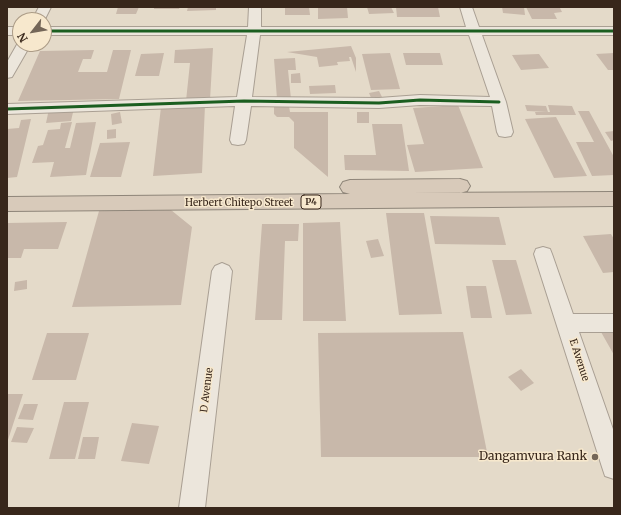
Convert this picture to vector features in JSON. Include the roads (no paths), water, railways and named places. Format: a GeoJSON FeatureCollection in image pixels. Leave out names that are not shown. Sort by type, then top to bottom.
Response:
{"type":"FeatureCollection","features":[{"type":"Feature","properties":{"kind":"highway","name":"Herbert Chitepo Street"},"geometry":{"type":"LineString","coordinates":[[7,190],[614,186]]}},
{"type":"Feature","properties":{"kind":"highway","name":"Herbert Chitepo Street"},"geometry":{"type":"LineString","coordinates":[[7,204],[614,200]]}},
{"type":"Feature","properties":{"kind":"street"},"geometry":{"type":"LineString","coordinates":[[238,140],[254,31],[255,7]]}},
{"type":"Feature","properties":{"kind":"street"},"geometry":{"type":"LineString","coordinates":[[466,7],[476,32],[499,102],[505,132]]}},
{"type":"Feature","properties":{"kind":"street"},"geometry":{"type":"LineString","coordinates":[[52,31],[614,31]]}},
{"type":"Feature","properties":{"kind":"street"},"geometry":{"type":"LineString","coordinates":[[7,74],[19,52]]}},
{"type":"Feature","properties":{"kind":"street"},"geometry":{"type":"LineString","coordinates":[[7,109],[244,101],[379,103],[420,100],[499,102]]}},
{"type":"Feature","properties":{"kind":"street","name":"E Avenue"},"geometry":{"type":"LineString","coordinates":[[543,254],[614,467]]}},
{"type":"Feature","properties":{"kind":"street","name":"D Avenue"},"geometry":{"type":"LineString","coordinates":[[192,508],[222,271]]}},
{"type":"Feature","properties":{"kind":"street"},"geometry":{"type":"LineString","coordinates":[[566,323],[614,323]]}},
{"type":"Feature","properties":{"kind":"place","name":"Dangamvura Rank"},"geometry":{"type":"Point","coordinates":[595,457]}}]}
